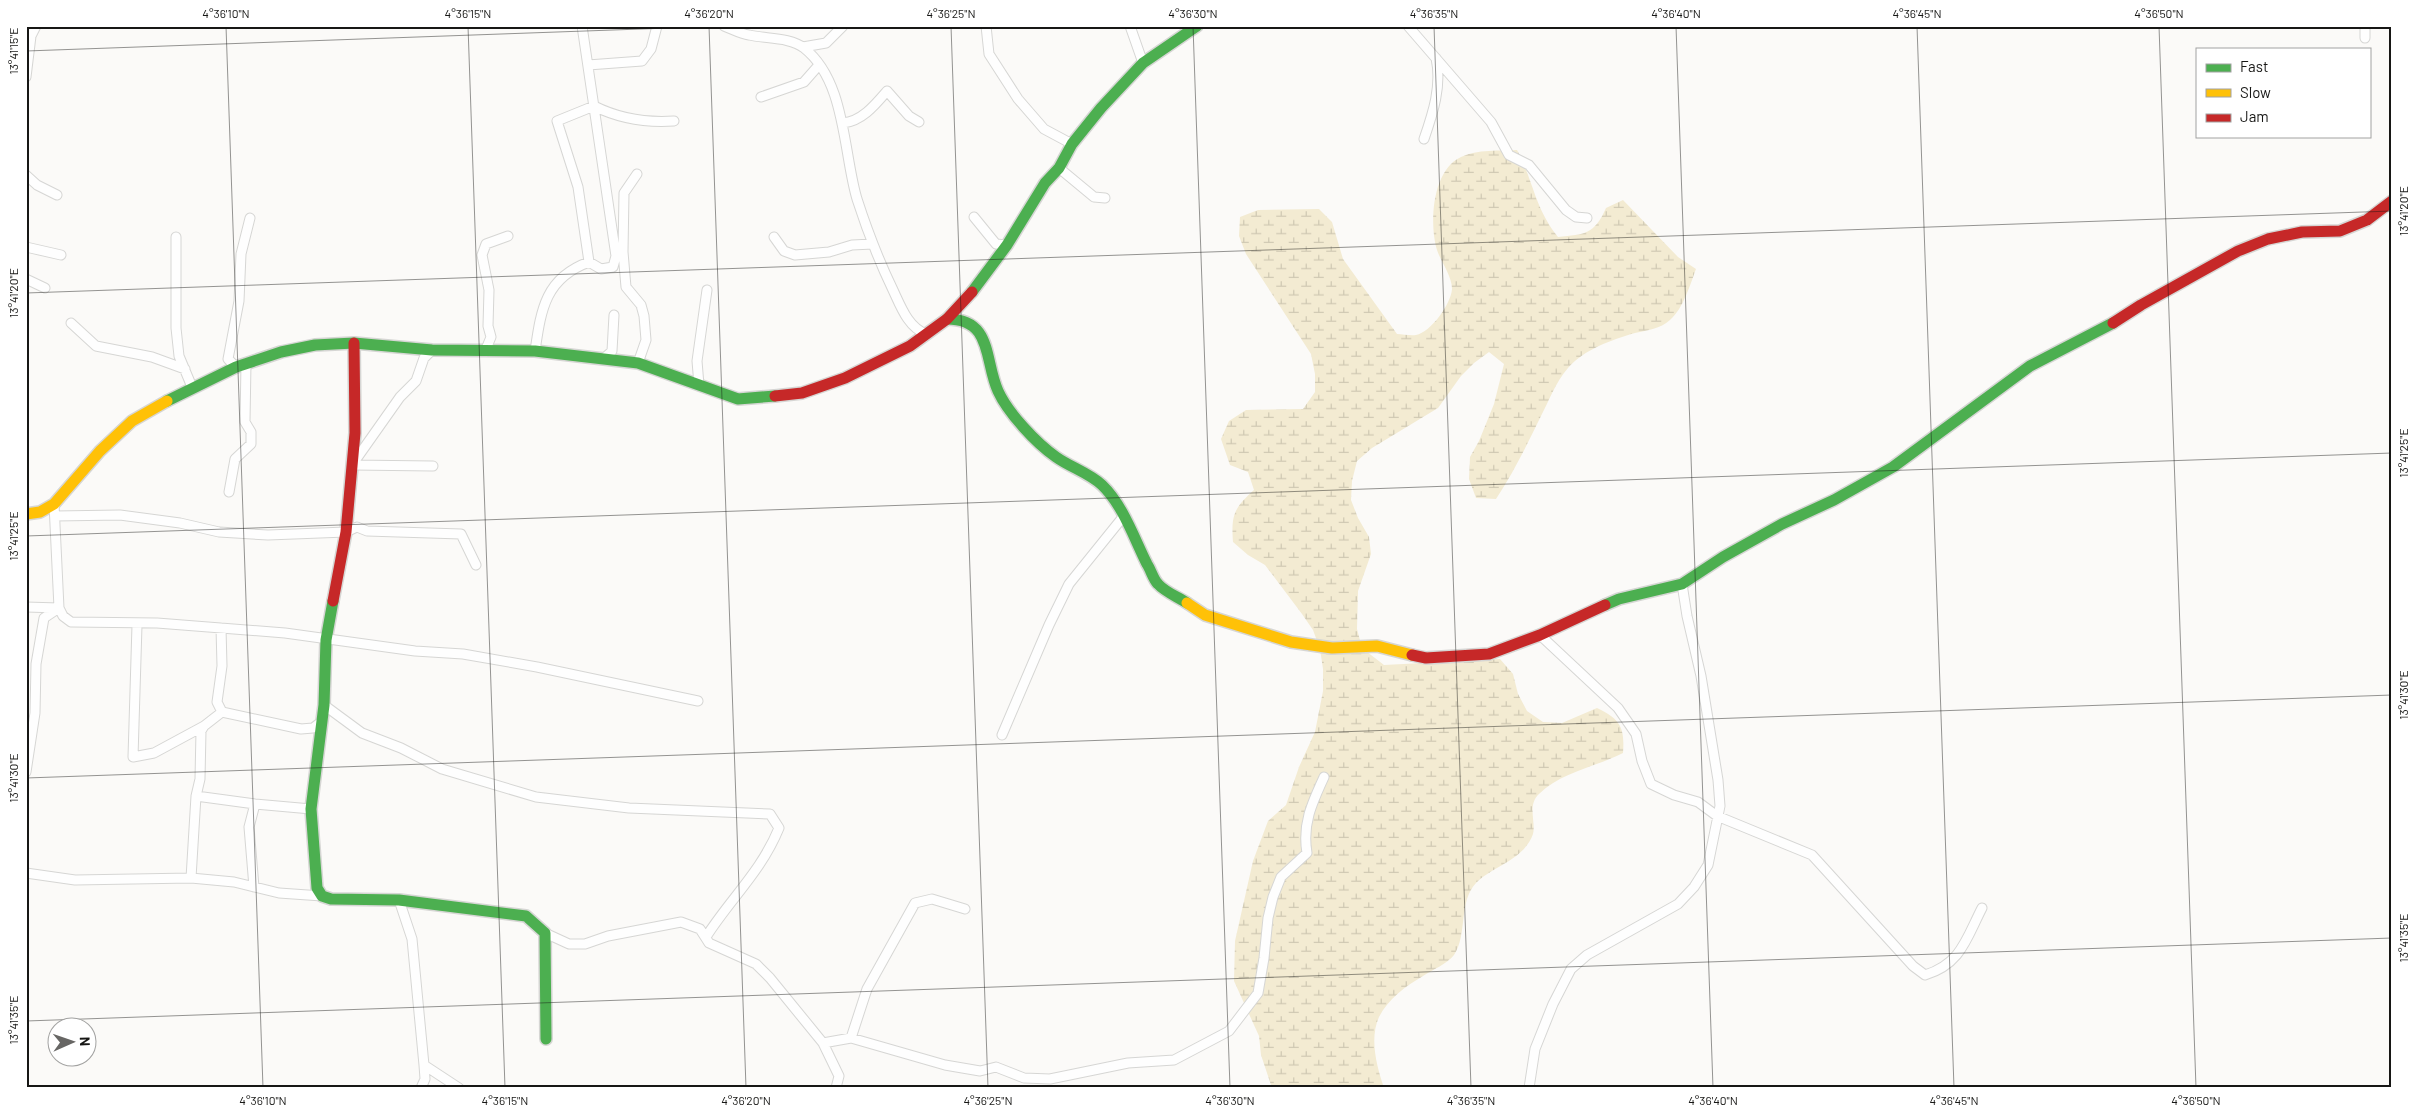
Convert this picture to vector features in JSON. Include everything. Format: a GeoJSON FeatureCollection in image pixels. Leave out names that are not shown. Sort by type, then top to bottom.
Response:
{"type":"FeatureCollection","features":[{"type":"Feature","properties":{"kind":"street"},"geometry":{"type":"LineString","coordinates":[[26,77],[32,36],[36,26]]}},
{"type":"Feature","properties":{"kind":"street"},"geometry":{"type":"LineString","coordinates":[[535,351],[540,314],[555,282],[575,267],[589,262],[601,268],[613,267],[616,256],[582,26]]}},
{"type":"Feature","properties":{"kind":"street"},"geometry":{"type":"LineString","coordinates":[[588,65],[642,61],[651,49],[657,26]]}},
{"type":"Feature","properties":{"kind":"street"},"geometry":{"type":"LineString","coordinates":[[724,26],[747,35],[786,40],[804,47],[818,65],[829,82],[843,123],[857,197],[873,244],[902,310],[917,331],[926,334]]}},
{"type":"Feature","properties":{"kind":"street"},"geometry":{"type":"LineString","coordinates":[[804,47],[826,43],[843,26]]}},
{"type":"Feature","properties":{"kind":"street"},"geometry":{"type":"LineString","coordinates":[[986,26],[989,54],[1018,99],[1044,129],[1072,144]]}},
{"type":"Feature","properties":{"kind":"street"},"geometry":{"type":"LineString","coordinates":[[1130,26],[1143,63]]}},
{"type":"Feature","properties":{"kind":"street"},"geometry":{"type":"LineString","coordinates":[[698,701],[537,667],[463,654],[221,628],[157,623],[137,625],[70,622],[63,616],[60,608],[55,510],[100,451],[132,421],[192,387],[241,365],[298,348],[354,343],[432,350],[486,349],[535,351],[638,363],[699,384],[722,395],[738,399],[802,393],[845,378],[910,346],[947,319],[980,283],[1007,245],[1045,183],[1059,168],[1072,144],[1107,100],[1143,63],[1197,26]]}},
{"type":"Feature","properties":{"kind":"street"},"geometry":{"type":"LineString","coordinates":[[1408,26],[1491,122],[1509,155],[1529,165],[1566,210],[1576,217],[1587,218]]}},
{"type":"Feature","properties":{"kind":"street"},"geometry":{"type":"LineString","coordinates":[[2365,38],[2366,26]]}},
{"type":"Feature","properties":{"kind":"street"},"geometry":{"type":"LineString","coordinates":[[1424,139],[1436,105],[1438,69],[1436,58]]}},
{"type":"Feature","properties":{"kind":"street"},"geometry":{"type":"LineString","coordinates":[[761,97],[804,82],[818,65]]}},
{"type":"Feature","properties":{"kind":"street"},"geometry":{"type":"LineString","coordinates":[[843,123],[851,122],[871,109],[887,91],[909,116],[919,122]]}},
{"type":"Feature","properties":{"kind":"street"},"geometry":{"type":"LineString","coordinates":[[589,262],[578,187],[557,121],[594,106],[617,117],[651,123],[674,121]]}},
{"type":"Feature","properties":{"kind":"street"},"geometry":{"type":"LineString","coordinates":[[1059,168],[1094,197],[1105,198]]}},
{"type":"Feature","properties":{"kind":"street"},"geometry":{"type":"LineString","coordinates":[[637,174],[624,193],[623,252],[626,287],[641,305],[644,316],[646,340],[638,363]]}},
{"type":"Feature","properties":{"kind":"street"},"geometry":{"type":"LineString","coordinates":[[26,175],[37,185],[57,195]]}},
{"type":"Feature","properties":{"kind":"street"},"geometry":{"type":"LineString","coordinates":[[947,319],[959,319],[970,323],[978,330],[987,348],[991,372],[999,392],[1009,408],[1036,440],[1056,457],[1101,484],[1114,500],[1158,584],[1205,615],[1291,642],[1332,648],[1377,646],[1426,658],[1489,654],[1540,635],[1619,599],[1682,584],[1723,557],[1782,524],[1834,500],[1894,467],[2030,366],[2101,331],[2141,305],[2238,251],[2268,239],[2294,234],[2340,231],[2368,220],[2392,201]]}},
{"type":"Feature","properties":{"kind":"street"},"geometry":{"type":"LineString","coordinates":[[974,217],[996,244],[1007,245]]}},
{"type":"Feature","properties":{"kind":"street"},"geometry":{"type":"LineString","coordinates":[[241,365],[228,359],[238,301],[241,254],[250,218]]}},
{"type":"Feature","properties":{"kind":"street"},"geometry":{"type":"LineString","coordinates":[[486,349],[491,337],[488,326],[489,290],[482,255],[486,244],[508,236]]}},
{"type":"Feature","properties":{"kind":"street"},"geometry":{"type":"LineString","coordinates":[[176,237],[176,328],[179,356],[192,387]]}},
{"type":"Feature","properties":{"kind":"street"},"geometry":{"type":"LineString","coordinates":[[774,237],[784,251],[795,255],[829,252],[852,245],[873,244]]}},
{"type":"Feature","properties":{"kind":"street"},"geometry":{"type":"LineString","coordinates":[[26,247],[61,255]]}},
{"type":"Feature","properties":{"kind":"street"},"geometry":{"type":"LineString","coordinates":[[26,279],[45,288]]}},
{"type":"Feature","properties":{"kind":"street"},"geometry":{"type":"LineString","coordinates":[[699,384],[697,361],[707,290]]}},
{"type":"Feature","properties":{"kind":"street"},"geometry":{"type":"LineString","coordinates":[[603,359],[612,351],[614,315]]}},
{"type":"Feature","properties":{"kind":"street"},"geometry":{"type":"LineString","coordinates":[[71,323],[96,346],[152,357],[185,369]]}},
{"type":"Feature","properties":{"kind":"street"},"geometry":{"type":"LineString","coordinates":[[322,896],[317,888],[311,809],[324,704],[326,640],[346,532],[355,433],[354,343]]}},
{"type":"Feature","properties":{"kind":"street"},"geometry":{"type":"LineString","coordinates":[[352,465],[400,397],[416,381],[424,358],[432,350]]}},
{"type":"Feature","properties":{"kind":"street"},"geometry":{"type":"LineString","coordinates":[[229,492],[235,459],[251,444],[252,432],[245,422],[241,365]]}},
{"type":"Feature","properties":{"kind":"street"},"geometry":{"type":"LineString","coordinates":[[352,465],[433,466]]}},
{"type":"Feature","properties":{"kind":"street"},"geometry":{"type":"LineString","coordinates":[[26,514],[55,510],[120,515],[180,523],[219,532],[268,535],[346,532],[357,527],[368,530],[461,534],[476,565]]}},
{"type":"Feature","properties":{"kind":"street"},"geometry":{"type":"LineString","coordinates":[[1002,736],[1069,584],[1123,517]]}},
{"type":"Feature","properties":{"kind":"street"},"geometry":{"type":"LineString","coordinates":[[1529,1088],[1535,1049],[1553,1004],[1571,970],[1587,955],[1678,904],[1708,865],[1720,806],[1712,740],[1682,584]]}},
{"type":"Feature","properties":{"kind":"street"},"geometry":{"type":"LineString","coordinates":[[26,607],[60,608]]}},
{"type":"Feature","properties":{"kind":"street"},"geometry":{"type":"LineString","coordinates":[[26,772],[35,713],[36,664],[44,618],[60,608]]}},
{"type":"Feature","properties":{"kind":"street"},"geometry":{"type":"LineString","coordinates":[[137,625],[133,757],[154,753],[204,726],[222,712]]}},
{"type":"Feature","properties":{"kind":"street"},"geometry":{"type":"LineString","coordinates":[[221,628],[222,666],[217,702],[222,712]]}},
{"type":"Feature","properties":{"kind":"street"},"geometry":{"type":"LineString","coordinates":[[1540,635],[1618,708],[1636,734],[1642,761],[1651,784],[1674,795],[1698,802],[1717,816],[1812,855],[1913,966],[1925,975],[1942,970],[1955,959],[1982,908]]}},
{"type":"Feature","properties":{"kind":"street"},"geometry":{"type":"LineString","coordinates":[[324,704],[362,732],[401,748],[442,769],[536,797],[629,808],[770,814],[779,828],[772,846],[758,868],[706,937]]}},
{"type":"Feature","properties":{"kind":"street"},"geometry":{"type":"LineString","coordinates":[[222,712],[301,729],[313,728],[321,722]]}},
{"type":"Feature","properties":{"kind":"street"},"geometry":{"type":"LineString","coordinates":[[191,878],[196,796],[200,779],[201,731],[204,726]]}},
{"type":"Feature","properties":{"kind":"street"},"geometry":{"type":"LineString","coordinates":[[823,1043],[851,1038],[946,1065],[980,1071],[996,1067],[1024,1078],[1050,1080],[1128,1064],[1174,1060],[1229,1031],[1258,993],[1268,918],[1273,897],[1281,878],[1307,853],[1304,838],[1308,813],[1324,778]]}},
{"type":"Feature","properties":{"kind":"street"},"geometry":{"type":"LineString","coordinates":[[196,796],[311,809]]}},
{"type":"Feature","properties":{"kind":"street"},"geometry":{"type":"LineString","coordinates":[[254,887],[249,827],[255,804]]}},
{"type":"Feature","properties":{"kind":"street"},"geometry":{"type":"LineString","coordinates":[[26,873],[74,880],[191,878],[234,882],[279,893],[322,896],[331,899],[400,900],[526,916],[545,933],[569,944],[586,944],[608,936],[681,922],[700,929],[710,943],[756,964],[785,996],[809,1029],[823,1043],[839,1076],[836,1088]]}},
{"type":"Feature","properties":{"kind":"street"},"geometry":{"type":"LineString","coordinates":[[851,1038],[868,989],[915,903],[932,899],[965,909]]}},
{"type":"Feature","properties":{"kind":"street"},"geometry":{"type":"LineString","coordinates":[[400,900],[412,939],[425,1080],[421,1088]]}},
{"type":"Feature","properties":{"kind":"street"},"geometry":{"type":"LineString","coordinates":[[545,933],[546,1039]]}},
{"type":"Feature","properties":{"kind":"street"},"geometry":{"type":"LineString","coordinates":[[424,1065],[459,1088]]}},
{"type":"Feature","properties":{"kind":"green space"},"geometry":{"type":"Polygon","coordinates":[[[1517,150],[1539,205],[1558,237],[1588,232],[1597,224],[1606,208],[1623,200],[1678,257],[1696,269],[1679,310],[1666,323],[1608,342],[1590,350],[1568,368],[1556,386],[1520,459],[1496,499],[1476,498],[1469,479],[1470,457],[1479,441],[1494,404],[1504,364],[1489,352],[1461,376],[1438,408],[1372,448],[1357,461],[1352,481],[1351,500],[1358,518],[1369,537],[1371,554],[1358,591],[1357,629],[1362,648],[1384,665],[1500,659],[1513,674],[1518,694],[1527,711],[1543,722],[1562,723],[1597,708],[1616,720],[1622,730],[1623,753],[1558,780],[1535,798],[1533,803],[1534,829],[1529,843],[1515,856],[1483,877],[1470,891],[1465,909],[1461,938],[1454,955],[1404,989],[1383,1010],[1376,1026],[1374,1044],[1384,1088],[1272,1088],[1261,1055],[1259,1036],[1234,981],[1235,941],[1253,861],[1268,821],[1286,805],[1299,767],[1315,732],[1323,691],[1323,669],[1320,649],[1313,630],[1302,614],[1265,565],[1248,555],[1233,542],[1233,518],[1235,513],[1242,502],[1254,490],[1248,472],[1230,465],[1221,439],[1229,421],[1246,410],[1303,409],[1315,392],[1315,374],[1311,354],[1246,254],[1239,236],[1240,217],[1258,210],[1319,209],[1332,222],[1343,259],[1397,334],[1416,335],[1428,329],[1434,323],[1451,295],[1452,284],[1437,250],[1433,226],[1435,199],[1444,173],[1451,164],[1467,154],[1517,150]]]}},
{"type":"Feature","properties":{"kind":"traffic: fast"},"geometry":{"type":"LineString","coordinates":[[972,292],[1007,245],[1045,183],[1059,168],[1072,144],[1101,108],[1143,63],[1197,26]]}},
{"type":"Feature","properties":{"kind":"traffic: fast"},"geometry":{"type":"LineString","coordinates":[[947,319],[962,321],[972,326],[980,334],[998,391],[1008,409],[1031,436],[1048,451],[1061,461],[1102,485],[1116,502],[1128,522],[1156,582],[1164,590],[1187,603]]}},
{"type":"Feature","properties":{"kind":"traffic: fast"},"geometry":{"type":"LineString","coordinates":[[1605,605],[1619,599],[1682,584],[1723,557],[1782,524],[1834,500],[1893,467],[2030,366],[2113,323]]}},
{"type":"Feature","properties":{"kind":"traffic: fast"},"geometry":{"type":"LineString","coordinates":[[167,401],[236,367],[281,352],[315,345],[354,343],[432,350],[535,351],[638,363],[738,399],[775,396]]}},
{"type":"Feature","properties":{"kind":"traffic: fast"},"geometry":{"type":"LineString","coordinates":[[333,601],[326,640],[324,705],[311,809],[317,888],[322,896],[331,899],[399,900],[526,916],[545,933],[546,1039]]}},
{"type":"Feature","properties":{"kind":"traffic: slow"},"geometry":{"type":"LineString","coordinates":[[26,514],[40,512],[54,504],[100,451],[132,421],[167,401]]}},
{"type":"Feature","properties":{"kind":"traffic: slow"},"geometry":{"type":"LineString","coordinates":[[1187,603],[1205,615],[1291,642],[1332,648],[1377,646],[1412,655]]}},
{"type":"Feature","properties":{"kind":"traffic: jam"},"geometry":{"type":"LineString","coordinates":[[2113,323],[2141,305],[2238,251],[2268,239],[2302,232],[2340,231],[2367,220],[2392,201]]}},
{"type":"Feature","properties":{"kind":"traffic: jam"},"geometry":{"type":"LineString","coordinates":[[775,396],[802,393],[845,378],[910,346],[947,319],[972,292]]}},
{"type":"Feature","properties":{"kind":"traffic: jam"},"geometry":{"type":"LineString","coordinates":[[333,601],[346,532],[355,433],[354,343]]}},
{"type":"Feature","properties":{"kind":"traffic: jam"},"geometry":{"type":"LineString","coordinates":[[1412,655],[1426,658],[1489,654],[1540,635],[1605,605]]}}]}
